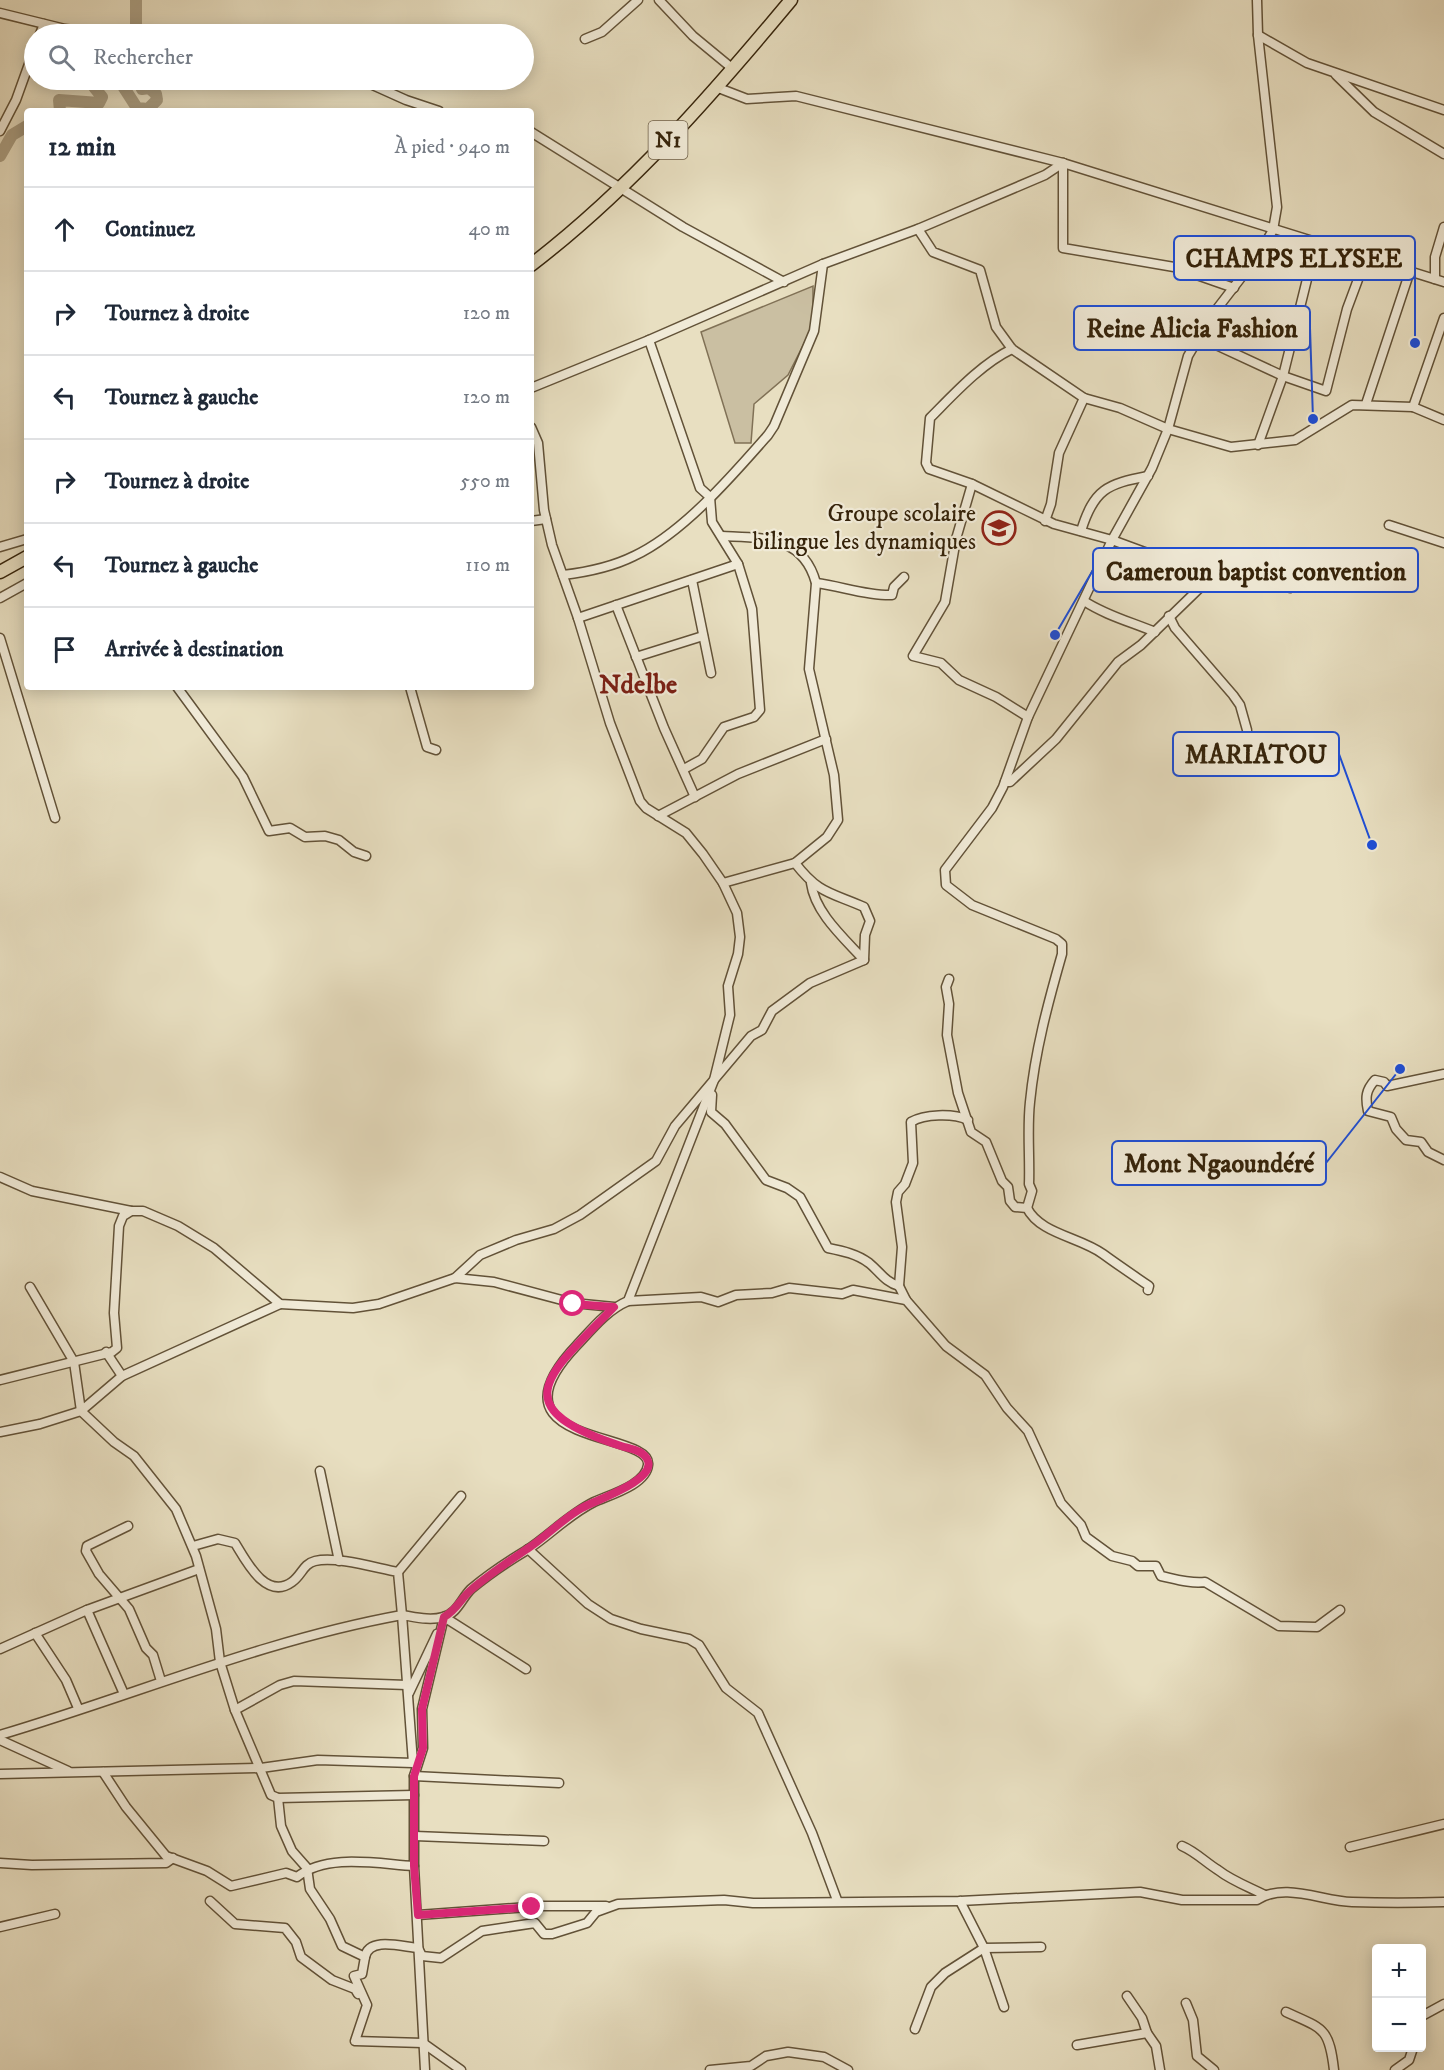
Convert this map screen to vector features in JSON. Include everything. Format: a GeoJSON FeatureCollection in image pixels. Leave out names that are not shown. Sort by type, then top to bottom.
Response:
{"type":"FeatureCollection","features":[{"type":"Feature","properties":{"kind":"highway","name":"N1"},"geometry":{"type":"LineString","coordinates":[[534,262],[622,188],[733,69],[790,0]]}},
{"type":"Feature","properties":{"kind":"highway"},"geometry":{"type":"LineString","coordinates":[[0,572],[24,559]]}},
{"type":"Feature","properties":{"kind":"street"},"geometry":{"type":"LineString","coordinates":[[585,39],[602,32],[638,0]]}},
{"type":"Feature","properties":{"kind":"street"},"geometry":{"type":"LineString","coordinates":[[659,0],[693,36],[733,69]]}},
{"type":"Feature","properties":{"kind":"street"},"geometry":{"type":"LineString","coordinates":[[1027,1208],[1032,1191],[1029,1184],[1029,1105],[1033,1074],[1040,1036],[1062,954],[1062,944],[1056,939],[972,905],[946,885],[945,870],[992,808],[1005,782],[1028,717],[1112,540],[1150,472],[1168,429],[1188,356],[1273,230],[1276,207],[1258,35],[1257,0]]}},
{"type":"Feature","properties":{"kind":"street"},"geometry":{"type":"LineString","coordinates":[[0,13],[44,24]]}},
{"type":"Feature","properties":{"kind":"street"},"geometry":{"type":"LineString","coordinates":[[1258,35],[1306,63],[1444,110]]}},
{"type":"Feature","properties":{"kind":"street"},"geometry":{"type":"LineString","coordinates":[[1334,73],[1374,112],[1444,154]]}},
{"type":"Feature","properties":{"kind":"street"},"geometry":{"type":"LineString","coordinates":[[0,131],[16,100],[24,78]]}},
{"type":"Feature","properties":{"kind":"street"},"geometry":{"type":"LineString","coordinates":[[716,87],[747,99],[796,96],[825,102],[1064,163],[1440,281],[1435,257],[1444,227]]}},
{"type":"Feature","properties":{"kind":"street"},"geometry":{"type":"LineString","coordinates":[[384,90],[430,108]]}},
{"type":"Feature","properties":{"kind":"street"},"geometry":{"type":"LineString","coordinates":[[534,134],[683,227],[784,282]]}},
{"type":"Feature","properties":{"kind":"street"},"geometry":{"type":"LineString","coordinates":[[534,387],[649,340],[823,264],[918,229],[1046,175],[1064,163]]}},
{"type":"Feature","properties":{"kind":"street"},"geometry":{"type":"LineString","coordinates":[[1064,163],[1063,248],[1174,267],[1234,288]]}},
{"type":"Feature","properties":{"kind":"street"},"geometry":{"type":"LineString","coordinates":[[918,229],[933,252],[980,270],[995,323],[1012,350],[1084,398],[1120,408],[1168,429],[1219,445],[1258,445],[1295,440],[1323,425],[1346,407],[1366,404],[1413,407],[1444,420]]}},
{"type":"Feature","properties":{"kind":"street"},"geometry":{"type":"LineString","coordinates":[[1258,445],[1283,376],[1316,243]]}},
{"type":"Feature","properties":{"kind":"street"},"geometry":{"type":"LineString","coordinates":[[1199,337],[1283,376],[1323,391],[1328,390],[1347,309],[1366,258]]}},
{"type":"Feature","properties":{"kind":"street"},"geometry":{"type":"LineString","coordinates":[[563,575],[596,569],[636,555],[681,523],[710,497],[774,426],[814,331],[823,264]]}},
{"type":"Feature","properties":{"kind":"street"},"geometry":{"type":"LineString","coordinates":[[1366,404],[1410,272]]}},
{"type":"Feature","properties":{"kind":"street"},"geometry":{"type":"LineString","coordinates":[[1413,407],[1444,318]]}},
{"type":"Feature","properties":{"kind":"street"},"geometry":{"type":"LineString","coordinates":[[999,356],[1003,337]]}},
{"type":"Feature","properties":{"kind":"street"},"geometry":{"type":"LineString","coordinates":[[649,340],[699,488],[710,497],[712,522],[738,564],[752,609],[760,710],[754,717],[724,727],[702,759],[684,769]]}},
{"type":"Feature","properties":{"kind":"street"},"geometry":{"type":"LineString","coordinates":[[1012,350],[999,356],[930,418],[927,466],[972,484],[1045,520],[1112,540],[1207,575],[1209,579]]}},
{"type":"Feature","properties":{"kind":"street"},"geometry":{"type":"LineString","coordinates":[[1045,520],[1052,504],[1059,453],[1084,398]]}},
{"type":"Feature","properties":{"kind":"street"},"geometry":{"type":"LineString","coordinates":[[534,434],[538,443],[546,519],[609,723],[640,801],[658,816],[686,833],[723,883],[737,913],[740,937],[738,954],[728,986],[730,1015],[714,1080],[628,1301]]}},
{"type":"Feature","properties":{"kind":"street"},"geometry":{"type":"LineString","coordinates":[[1081,531],[1089,508],[1101,492],[1119,482],[1150,472]]}},
{"type":"Feature","properties":{"kind":"street"},"geometry":{"type":"LineString","coordinates":[[972,484],[956,539],[945,602],[913,656],[940,663],[959,680],[996,697],[1028,717]]}},
{"type":"Feature","properties":{"kind":"street"},"geometry":{"type":"LineString","coordinates":[[534,521],[546,519]]}},
{"type":"Feature","properties":{"kind":"street"},"geometry":{"type":"LineString","coordinates":[[1389,525],[1444,543]]}},
{"type":"Feature","properties":{"kind":"street"},"geometry":{"type":"LineString","coordinates":[[722,536],[763,538],[789,545],[805,558],[816,583],[809,669],[834,776],[838,820],[827,837],[795,863],[723,883]]}},
{"type":"Feature","properties":{"kind":"street"},"geometry":{"type":"LineString","coordinates":[[0,547],[24,540]]}},
{"type":"Feature","properties":{"kind":"street"},"geometry":{"type":"LineString","coordinates":[[578,618],[738,564]]}},
{"type":"Feature","properties":{"kind":"street"},"geometry":{"type":"LineString","coordinates":[[1005,782],[1010,782],[1056,739],[1118,662],[1155,632],[1209,579],[1234,568],[1269,583],[1290,588],[1321,573],[1348,578],[1369,578]]}},
{"type":"Feature","properties":{"kind":"street"},"geometry":{"type":"LineString","coordinates":[[816,583],[841,586],[875,596],[892,595],[894,588],[904,577]]}},
{"type":"Feature","properties":{"kind":"street"},"geometry":{"type":"LineString","coordinates":[[692,580],[711,673]]}},
{"type":"Feature","properties":{"kind":"street"},"geometry":{"type":"LineString","coordinates":[[0,598],[24,585]]}},
{"type":"Feature","properties":{"kind":"street"},"geometry":{"type":"LineString","coordinates":[[1084,601],[1102,614],[1120,617],[1155,632]]}},
{"type":"Feature","properties":{"kind":"street"},"geometry":{"type":"LineString","coordinates":[[616,605],[664,728],[695,797]]}},
{"type":"Feature","properties":{"kind":"street"},"geometry":{"type":"LineString","coordinates":[[1169,616],[1175,628],[1240,705],[1247,730]]}},
{"type":"Feature","properties":{"kind":"street"},"geometry":{"type":"LineString","coordinates":[[636,657],[703,636]]}},
{"type":"Feature","properties":{"kind":"street"},"geometry":{"type":"LineString","coordinates":[[0,638],[54,818]]}},
{"type":"Feature","properties":{"kind":"street"},"geometry":{"type":"LineString","coordinates":[[179,690],[243,777],[269,831],[290,828],[305,837],[325,836],[339,840],[354,852],[366,856]]}},
{"type":"Feature","properties":{"kind":"street"},"geometry":{"type":"LineString","coordinates":[[411,690],[427,747],[436,750]]}},
{"type":"Feature","properties":{"kind":"street"},"geometry":{"type":"LineString","coordinates":[[658,816],[738,774],[826,739]]}},
{"type":"Feature","properties":{"kind":"street"},"geometry":{"type":"LineString","coordinates":[[795,863],[811,883],[836,897],[864,907],[870,921],[865,935],[864,960]]}},
{"type":"Feature","properties":{"kind":"street"},"geometry":{"type":"LineString","coordinates":[[811,883],[813,896],[836,929],[864,960]]}},
{"type":"Feature","properties":{"kind":"street"},"geometry":{"type":"LineString","coordinates":[[0,1432],[40,1424],[81,1411],[123,1376],[280,1304],[353,1308],[379,1304],[455,1278],[480,1255],[516,1240],[554,1229],[580,1215],[656,1161],[675,1126],[752,1036],[762,1030],[772,1011],[820,977],[864,960]]}},
{"type":"Feature","properties":{"kind":"street"},"geometry":{"type":"LineString","coordinates":[[949,980],[946,987],[949,1004],[947,1035],[958,1093],[971,1132],[986,1142],[1002,1181],[1008,1187],[1010,1201],[1016,1207],[1027,1208],[1034,1218],[1103,1254],[1111,1262],[1138,1276],[1149,1286],[1148,1290]]}},
{"type":"Feature","properties":{"kind":"street"},"geometry":{"type":"LineString","coordinates":[[1444,1074],[1429,1075],[1407,1084],[1387,1086],[1384,1082],[1375,1080],[1367,1089],[1365,1100],[1368,1111],[1391,1117],[1396,1129],[1406,1140],[1421,1142],[1428,1152],[1444,1160]]}},
{"type":"Feature","properties":{"kind":"street"},"geometry":{"type":"LineString","coordinates":[[714,1080],[711,1112],[725,1124],[766,1180],[787,1188],[800,1197],[828,1248],[858,1256],[888,1282],[899,1286]]}},
{"type":"Feature","properties":{"kind":"street"},"geometry":{"type":"LineString","coordinates":[[968,1120],[931,1116],[918,1117],[911,1122],[913,1164],[905,1184],[898,1192],[896,1202],[902,1247],[899,1286],[906,1300],[946,1346],[985,1375],[1007,1408],[1028,1431],[1068,1514],[1081,1525],[1086,1537],[1112,1556],[1132,1561],[1138,1566],[1156,1566],[1161,1575],[1177,1580],[1194,1584],[1205,1582],[1280,1626],[1317,1627],[1340,1610]]}},
{"type":"Feature","properties":{"kind":"street"},"geometry":{"type":"LineString","coordinates":[[0,1177],[32,1191],[131,1211],[143,1211],[178,1226],[214,1248],[280,1304]]}},
{"type":"Feature","properties":{"kind":"street"},"geometry":{"type":"LineString","coordinates":[[0,1380],[112,1352],[117,1348],[114,1313],[118,1226],[123,1216],[131,1211]]}},
{"type":"Feature","properties":{"kind":"street"},"geometry":{"type":"LineString","coordinates":[[455,1278],[494,1282],[573,1304],[614,1307]]}},
{"type":"Feature","properties":{"kind":"street"},"geometry":{"type":"LineString","coordinates":[[30,1287],[74,1362],[81,1411],[114,1442],[134,1456],[172,1501],[193,1546],[216,1629],[220,1662],[235,1710],[271,1795],[278,1798],[414,1795]]}},
{"type":"Feature","properties":{"kind":"street"},"geometry":{"type":"LineString","coordinates":[[0,1735],[220,1662],[338,1627],[402,1615],[421,1618],[444,1617],[454,1612],[477,1584],[506,1561],[528,1549],[581,1508],[642,1478],[648,1467],[647,1459],[638,1451],[582,1432],[559,1419],[547,1401],[546,1392],[551,1376],[574,1347],[614,1307],[628,1301],[701,1297],[718,1302],[736,1296],[772,1293],[789,1288],[842,1294],[853,1290],[906,1300]]}},
{"type":"Feature","properties":{"kind":"street"},"geometry":{"type":"LineString","coordinates":[[106,1352],[123,1376]]}},
{"type":"Feature","properties":{"kind":"street"},"geometry":{"type":"LineString","coordinates":[[320,1470],[339,1562]]}},
{"type":"Feature","properties":{"kind":"street"},"geometry":{"type":"LineString","coordinates":[[0,1774],[261,1768],[318,1760],[413,1763],[398,1572],[461,1496]]}},
{"type":"Feature","properties":{"kind":"street"},"geometry":{"type":"LineString","coordinates":[[128,1526],[86,1548],[99,1574],[129,1610],[146,1648],[153,1654],[161,1681]]}},
{"type":"Feature","properties":{"kind":"street"},"geometry":{"type":"LineString","coordinates":[[193,1546],[218,1539],[235,1544],[256,1575],[265,1583],[277,1587],[291,1584],[306,1564],[317,1561],[339,1562],[398,1572]]}},
{"type":"Feature","properties":{"kind":"street"},"geometry":{"type":"LineString","coordinates":[[528,1549],[588,1604],[611,1619],[641,1629],[689,1639],[699,1645],[726,1688],[758,1713],[812,1833],[837,1900]]}},
{"type":"Feature","properties":{"kind":"street"},"geometry":{"type":"LineString","coordinates":[[0,1649],[87,1610],[199,1569]]}},
{"type":"Feature","properties":{"kind":"street"},"geometry":{"type":"LineString","coordinates":[[87,1610],[124,1694]]}},
{"type":"Feature","properties":{"kind":"street"},"geometry":{"type":"LineString","coordinates":[[444,1617],[526,1669]]}},
{"type":"Feature","properties":{"kind":"street"},"geometry":{"type":"LineString","coordinates":[[408,1699],[411,1686],[444,1617]]}},
{"type":"Feature","properties":{"kind":"street"},"geometry":{"type":"LineString","coordinates":[[425,2070],[414,1866],[414,1776],[423,1748],[422,1709],[444,1617]]}},
{"type":"Feature","properties":{"kind":"street"},"geometry":{"type":"LineString","coordinates":[[35,1633],[66,1680],[78,1708]]}},
{"type":"Feature","properties":{"kind":"street"},"geometry":{"type":"LineString","coordinates":[[235,1710],[280,1685],[294,1681],[407,1685]]}},
{"type":"Feature","properties":{"kind":"street"},"geometry":{"type":"LineString","coordinates":[[0,1740],[71,1772]]}},
{"type":"Feature","properties":{"kind":"street"},"geometry":{"type":"LineString","coordinates":[[103,1772],[126,1807],[161,1852],[207,1871],[231,1886],[286,1873],[297,1876],[307,1868],[325,1863],[414,1866]]}},
{"type":"Feature","properties":{"kind":"street"},"geometry":{"type":"LineString","coordinates":[[414,1776],[559,1783]]}},
{"type":"Feature","properties":{"kind":"street"},"geometry":{"type":"LineString","coordinates":[[278,1798],[281,1826],[292,1851],[307,1868],[310,1889],[330,1919],[342,1946],[365,1957]]}},
{"type":"Feature","properties":{"kind":"street"},"geometry":{"type":"LineString","coordinates":[[1350,1847],[1444,1824]]}},
{"type":"Feature","properties":{"kind":"street"},"geometry":{"type":"LineString","coordinates":[[415,1836],[544,1841]]}},
{"type":"Feature","properties":{"kind":"street"},"geometry":{"type":"LineString","coordinates":[[1182,1846],[1194,1851],[1204,1861],[1236,1881],[1265,1895]]}},
{"type":"Feature","properties":{"kind":"street"},"geometry":{"type":"LineString","coordinates":[[0,1863],[32,1865],[166,1863],[173,1858]]}},
{"type":"Feature","properties":{"kind":"street"},"geometry":{"type":"LineString","coordinates":[[418,1915],[542,1906],[608,1906],[724,1900],[753,1903],[837,1900],[960,1901],[1140,1892],[1182,1899],[1249,1901],[1257,1900],[1265,1895],[1290,1893],[1349,1902],[1444,1902]]}},
{"type":"Feature","properties":{"kind":"street"},"geometry":{"type":"LineString","coordinates":[[210,1901],[235,1924],[285,1928],[296,1942],[301,1957],[332,1980],[355,1989],[364,2001]]}},
{"type":"Feature","properties":{"kind":"street"},"geometry":{"type":"LineString","coordinates":[[960,1901],[984,1948],[1004,2007]]}},
{"type":"Feature","properties":{"kind":"street"},"geometry":{"type":"LineString","coordinates":[[418,1948],[422,1956],[441,1958],[474,1934],[520,1924],[535,1923],[544,1934],[552,1934],[587,1923],[596,1912],[608,1906]]}},
{"type":"Feature","properties":{"kind":"street"},"geometry":{"type":"LineString","coordinates":[[0,1927],[54,1914]]}},
{"type":"Feature","properties":{"kind":"street"},"geometry":{"type":"LineString","coordinates":[[418,1948],[384,1943],[364,1954],[362,1974],[354,1976],[367,2005],[355,2041],[423,2043],[461,2070]]}},
{"type":"Feature","properties":{"kind":"street"},"geometry":{"type":"LineString","coordinates":[[915,2029],[932,1987],[945,1973],[984,1948],[1041,1947]]}},
{"type":"Feature","properties":{"kind":"street"},"geometry":{"type":"LineString","coordinates":[[1127,1996],[1142,2018],[1147,2033],[1156,2046],[1160,2070]]}},
{"type":"Feature","properties":{"kind":"street"},"geometry":{"type":"LineString","coordinates":[[1186,2003],[1194,2020],[1197,2056],[1214,2070]]}},
{"type":"Feature","properties":{"kind":"street"},"geometry":{"type":"LineString","coordinates":[[1426,2014],[1444,2004]]}},
{"type":"Feature","properties":{"kind":"street"},"geometry":{"type":"LineString","coordinates":[[1286,2012],[1321,2028],[1329,2038],[1334,2070]]}},
{"type":"Feature","properties":{"kind":"street"},"geometry":{"type":"LineString","coordinates":[[1077,2045],[1147,2033]]}},
{"type":"Feature","properties":{"kind":"street"},"geometry":{"type":"LineString","coordinates":[[710,2070],[751,2066],[766,2056],[788,2052],[824,2057],[849,2070]]}},
{"type":"Feature","properties":{"kind":"street"},"geometry":{"type":"LineString","coordinates":[[1395,2070],[1409,2060],[1412,2052]]}},
{"type":"Feature","properties":{"kind":"shaded area"},"geometry":{"type":"Polygon","coordinates":[[[813,286],[813,326],[788,375],[754,404],[751,443],[735,443],[701,332],[813,286]]]}},
{"type":"Feature","properties":{"kind":"waterway"},"geometry":{"type":"LineString","coordinates":[[136,0],[136,24]]}},
{"type":"Feature","properties":{"kind":"waterway"},"geometry":{"type":"LineString","coordinates":[[60,108],[59,100],[99,103],[102,97],[96,90]]}},
{"type":"Feature","properties":{"kind":"waterway"},"geometry":{"type":"LineString","coordinates":[[125,90],[137,108]]}},
{"type":"Feature","properties":{"kind":"waterway"},"geometry":{"type":"LineString","coordinates":[[149,108],[157,100],[156,94],[151,90]]}},
{"type":"Feature","properties":{"kind":"waterway"},"geometry":{"type":"LineString","coordinates":[[0,156],[12,135],[24,128]]}},
{"type":"Feature","properties":{"kind":"place","name":"CHAMPS ELYSEE"},"geometry":{"type":"Point","coordinates":[1415,343]}},
{"type":"Feature","properties":{"kind":"place","name":"Reine Alicia Fashion"},"geometry":{"type":"Point","coordinates":[1313,419]}},
{"type":"Feature","properties":{"kind":"place","name":"Groupe scolaire bilingue les dynamiques"},"geometry":{"type":"Point","coordinates":[999,528]}},
{"type":"Feature","properties":{"kind":"place","name":"Cameroun baptist convention"},"geometry":{"type":"Point","coordinates":[1055,635]}},
{"type":"Feature","properties":{"kind":"place","name":"MARIATOU"},"geometry":{"type":"Point","coordinates":[1372,845]}},
{"type":"Feature","properties":{"kind":"place","name":"Mont Ngaoundéré"},"geometry":{"type":"Point","coordinates":[1400,1069]}},
{"type":"Feature","properties":{"kind":"district","name":"Ndelbe"},"geometry":{"type":"Point","coordinates":[638,685]}},
{"type":"Feature","properties":{"kind":"route"},"geometry":{"type":"LineString","coordinates":[[532,1907],[418,1915],[414,1866],[414,1776],[423,1748],[422,1709],[444,1617],[454,1612],[469,1592],[506,1561],[528,1549],[581,1508],[642,1478],[648,1467],[647,1459],[638,1451],[582,1432],[559,1419],[547,1401],[546,1392],[551,1376],[574,1347],[614,1307],[573,1304]]}}]}
